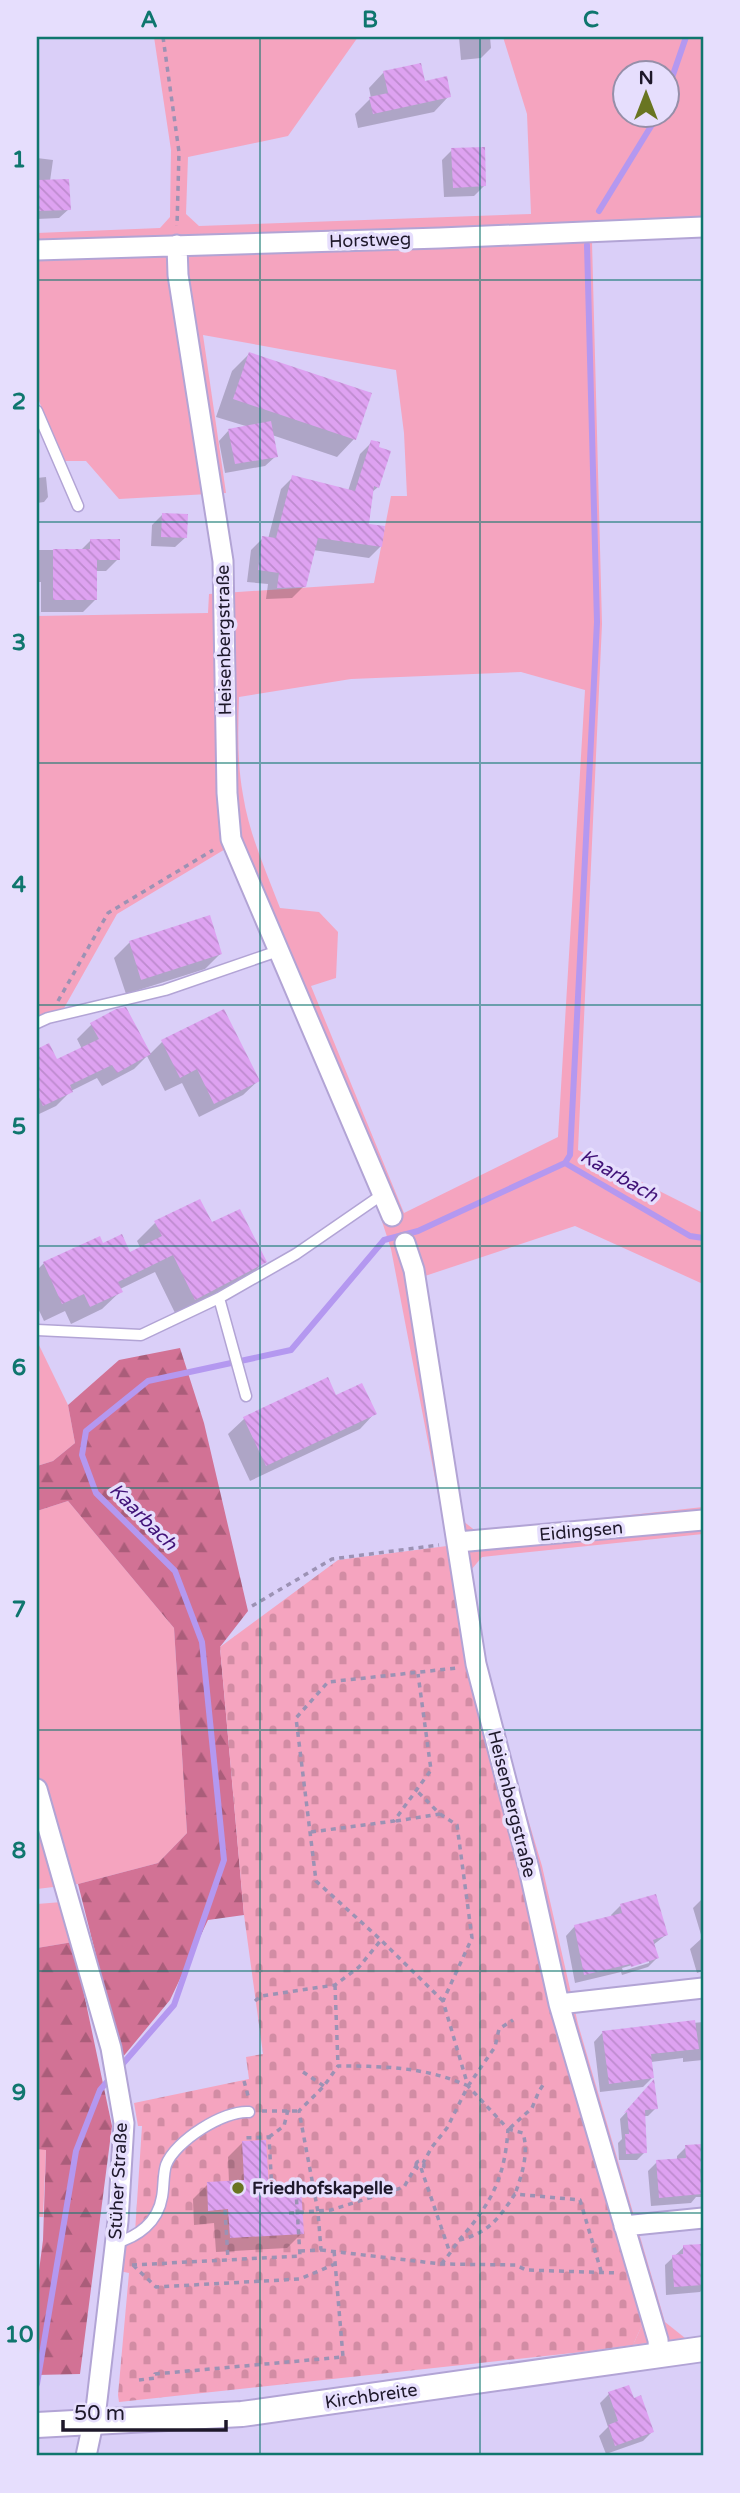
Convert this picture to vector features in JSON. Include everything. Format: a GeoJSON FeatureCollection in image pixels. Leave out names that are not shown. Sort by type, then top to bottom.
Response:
{"type":"FeatureCollection","features":[{"type":"Feature","properties":{"kind":"street","name":"Horstweg"},"geometry":{"type":"LineString","coordinates":[[37,250],[703,227]]}},
{"type":"Feature","properties":{"kind":"street","name":"Heisenbergstraße"},"geometry":{"type":"LineString","coordinates":[[177,245],[178,275],[223,561],[228,793],[232,839],[392,1216]]}},
{"type":"Feature","properties":{"kind":"street","name":"Heisenbergstraße"},"geometry":{"type":"LineString","coordinates":[[405,1244],[414,1270],[476,1664],[529,1869],[559,2004],[640,2275],[658,2340],[659,2355]]}},
{"type":"Feature","properties":{"kind":"street","name":"Eidingsen"},"geometry":{"type":"LineString","coordinates":[[458,1542],[703,1520]]}},
{"type":"Feature","properties":{"kind":"street","name":"Stüher Straße"},"geometry":{"type":"LineString","coordinates":[[37,1789],[111,2048],[124,2123],[118,2221],[94,2422],[86,2456]]}},
{"type":"Feature","properties":{"kind":"street"},"geometry":{"type":"LineString","coordinates":[[559,2004],[703,1988]]}},
{"type":"Feature","properties":{"kind":"street"},"geometry":{"type":"LineString","coordinates":[[624,2226],[703,2218]]}},
{"type":"Feature","properties":{"kind":"street","name":"Kirchbreite"},"geometry":{"type":"LineString","coordinates":[[42,2425],[242,2414],[703,2349]]}},
{"type":"Feature","properties":{"kind":"lane"},"geometry":{"type":"LineString","coordinates":[[37,411],[78,506]]}},
{"type":"Feature","properties":{"kind":"lane"},"geometry":{"type":"LineString","coordinates":[[37,1023],[165,990],[278,951]]}},
{"type":"Feature","properties":{"kind":"lane"},"geometry":{"type":"LineString","coordinates":[[37,1330],[141,1335],[219,1298],[296,1254],[383,1194]]}},
{"type":"Feature","properties":{"kind":"lane"},"geometry":{"type":"LineString","coordinates":[[219,1298],[246,1396]]}},
{"type":"Feature","properties":{"kind":"lane"},"geometry":{"type":"LineString","coordinates":[[115,2243],[131,2239],[154,2219],[162,2200],[166,2165],[178,2146],[215,2120],[240,2111],[249,2112]]}},
{"type":"Feature","properties":{"kind":"path"},"geometry":{"type":"LineString","coordinates":[[163,37],[179,152],[177,245]]}},
{"type":"Feature","properties":{"kind":"path"},"geometry":{"type":"LineString","coordinates":[[48,1018],[108,913],[232,839]]}},
{"type":"Feature","properties":{"kind":"path"},"geometry":{"type":"LineString","coordinates":[[252,1606],[332,1559],[458,1542]]}},
{"type":"Feature","properties":{"kind":"path"},"geometry":{"type":"LineString","coordinates":[[459,2240],[477,2236],[495,2222],[515,2194],[526,2145],[523,2133],[509,2129],[468,2086],[443,2001],[316,1881],[296,1718],[328,1682],[418,1674],[476,1664]]}},
{"type":"Feature","properties":{"kind":"path"},"geometry":{"type":"LineString","coordinates":[[394,1821],[431,1770],[418,1674]]}},
{"type":"Feature","properties":{"kind":"path"},"geometry":{"type":"LineString","coordinates":[[417,1791],[440,1814],[457,1825],[472,1938],[443,2001]]}},
{"type":"Feature","properties":{"kind":"path"},"geometry":{"type":"LineString","coordinates":[[311,1832],[440,1814]]}},
{"type":"Feature","properties":{"kind":"path"},"geometry":{"type":"LineString","coordinates":[[255,2001],[261,1996],[335,1985],[359,1967],[381,1940]]}},
{"type":"Feature","properties":{"kind":"path"},"geometry":{"type":"LineString","coordinates":[[299,2111],[324,2086],[338,2066],[335,1985]]}},
{"type":"Feature","properties":{"kind":"path"},"geometry":{"type":"LineString","coordinates":[[289,2213],[331,2210],[404,2187],[447,2128],[468,2086],[495,2047],[499,2029],[513,2020]]}},
{"type":"Feature","properties":{"kind":"path"},"geometry":{"type":"LineString","coordinates":[[338,2066],[412,2070],[468,2086]]}},
{"type":"Feature","properties":{"kind":"path"},"geometry":{"type":"LineString","coordinates":[[303,2072],[324,2086]]}},
{"type":"Feature","properties":{"kind":"path"},"geometry":{"type":"LineString","coordinates":[[244,2081],[247,2091]]}},
{"type":"Feature","properties":{"kind":"path"},"geometry":{"type":"LineString","coordinates":[[441,2263],[476,2221],[497,2187],[507,2156],[509,2129],[533,2108],[545,2082]]}},
{"type":"Feature","properties":{"kind":"path"},"geometry":{"type":"LineString","coordinates":[[242,2138],[269,2137],[284,2126],[288,2110]]}},
{"type":"Feature","properties":{"kind":"path"},"geometry":{"type":"LineString","coordinates":[[249,2112],[299,2111]]}},
{"type":"Feature","properties":{"kind":"path"},"geometry":{"type":"LineString","coordinates":[[299,2111],[318,2212],[321,2250]]}},
{"type":"Feature","properties":{"kind":"path"},"geometry":{"type":"LineString","coordinates":[[142,2265],[300,2256],[296,2190],[272,2192],[269,2137]]}},
{"type":"Feature","properties":{"kind":"path"},"geometry":{"type":"LineString","coordinates":[[423,2163],[418,2161],[450,2253]]}},
{"type":"Feature","properties":{"kind":"path"},"geometry":{"type":"LineString","coordinates":[[515,2194],[580,2200],[601,2272]]}},
{"type":"Feature","properties":{"kind":"path"},"geometry":{"type":"LineString","coordinates":[[225,2210],[228,2260]]}},
{"type":"Feature","properties":{"kind":"path"},"geometry":{"type":"LineString","coordinates":[[300,2251],[334,2250],[365,2256],[441,2263],[516,2265],[526,2270],[640,2275]]}},
{"type":"Feature","properties":{"kind":"path"},"geometry":{"type":"LineString","coordinates":[[139,2380],[155,2378],[155,2374],[343,2357],[334,2250]]}},
{"type":"Feature","properties":{"kind":"path"},"geometry":{"type":"LineString","coordinates":[[133,2265],[156,2287],[300,2279],[335,2263]]}},
{"type":"Feature","properties":{"kind":"green space"},"geometry":{"type":"Polygon","coordinates":[[[154,37],[358,37],[288,136],[188,157],[186,214],[199,226],[531,214],[527,114],[503,37],[703,37],[703,237],[592,242],[602,624],[578,1150],[703,1213],[703,1284],[575,1226],[422,1277],[463,1521],[477,1532],[703,1507],[703,1534],[482,1557],[471,1570],[501,1728],[542,1866],[578,2024],[665,2322],[685,2338],[633,2345],[643,2323],[471,1666],[391,1249],[378,1209],[227,848],[117,914],[59,1017],[37,1028],[37,616],[208,613],[209,594],[374,583],[391,496],[407,496],[404,433],[396,370],[203,335],[226,493],[119,499],[86,461],[62,461],[37,401],[37,233],[160,228],[170,217],[171,150],[154,37]],[[521,672],[351,679],[239,697],[240,770],[246,810],[254,838],[280,908],[319,912],[338,932],[336,978],[311,986],[404,1213],[558,1137],[585,690],[521,672]]]}},
{"type":"Feature","properties":{"kind":"green space"},"geometry":{"type":"Polygon","coordinates":[[[37,1341],[68,1405],[75,1443],[53,1461],[37,1466],[37,1341]]]}},
{"type":"Feature","properties":{"kind":"green space"},"geometry":{"type":"Polygon","coordinates":[[[180,1348],[204,1423],[248,1611],[220,1647],[244,1915],[208,1920],[170,2000],[122,2058],[78,1884],[158,1863],[187,1833],[174,1628],[68,1501],[37,1511],[37,1466],[53,1461],[75,1443],[68,1405],[119,1360],[180,1348]]]}},
{"type":"Feature","properties":{"kind":"green space"},"geometry":{"type":"Polygon","coordinates":[[[68,1501],[174,1628],[187,1833],[158,1863],[78,1884],[37,1889],[37,1511],[68,1501]]]}},
{"type":"Feature","properties":{"kind":"green space"},"geometry":{"type":"Polygon","coordinates":[[[447,1546],[471,1666],[643,2323],[633,2345],[119,2402],[129,2273],[119,2271],[125,2232],[135,2232],[142,2126],[138,2126],[134,2103],[249,2079],[246,2057],[263,2054],[244,1915],[220,1647],[338,1560],[447,1546]]]}},
{"type":"Feature","properties":{"kind":"green space"},"geometry":{"type":"Polygon","coordinates":[[[62,1902],[73,1942],[37,1948],[37,1904],[62,1902]]]}},
{"type":"Feature","properties":{"kind":"green space"},"geometry":{"type":"Polygon","coordinates":[[[73,1942],[112,2126],[80,2374],[37,2375],[37,2286],[43,2240],[46,2150],[37,2149],[37,1948],[73,1942]]]}},
{"type":"Feature","properties":{"kind":"green space"},"geometry":{"type":"Polygon","coordinates":[[[37,2149],[46,2149],[43,2217],[37,2217],[37,2149]]]}},
{"type":"Feature","properties":{"kind":"building"},"geometry":{"type":"Polygon","coordinates":[[[421,63],[425,81],[447,76],[451,97],[373,114],[369,97],[388,93],[383,71],[421,63]]]}},
{"type":"Feature","properties":{"kind":"building"},"geometry":{"type":"Polygon","coordinates":[[[485,147],[486,186],[453,188],[451,148],[485,147]]]}},
{"type":"Feature","properties":{"kind":"building"},"geometry":{"type":"Polygon","coordinates":[[[69,179],[71,210],[37,211],[37,180],[69,179]]]}},
{"type":"Feature","properties":{"kind":"building"},"geometry":{"type":"Polygon","coordinates":[[[249,352],[372,393],[356,440],[233,399],[249,352]]]}},
{"type":"Feature","properties":{"kind":"building"},"geometry":{"type":"Polygon","coordinates":[[[271,421],[278,457],[235,464],[228,429],[271,421]]]}},
{"type":"Feature","properties":{"kind":"building"},"geometry":{"type":"Polygon","coordinates":[[[371,440],[380,442],[379,447],[391,451],[379,488],[374,486],[369,524],[385,526],[382,547],[318,538],[306,587],[277,588],[279,573],[258,570],[262,536],[276,538],[292,475],[355,491],[371,440]]]}},
{"type":"Feature","properties":{"kind":"building"},"geometry":{"type":"Polygon","coordinates":[[[162,513],[188,514],[187,538],[161,537],[162,513]]]}},
{"type":"Feature","properties":{"kind":"building"},"geometry":{"type":"Polygon","coordinates":[[[90,539],[120,539],[120,560],[97,560],[97,600],[53,600],[53,549],[90,549],[90,539]]]}},
{"type":"Feature","properties":{"kind":"building"},"geometry":{"type":"Polygon","coordinates":[[[210,915],[222,954],[141,980],[129,941],[210,915]]]}},
{"type":"Feature","properties":{"kind":"building"},"geometry":{"type":"Polygon","coordinates":[[[126,1007],[151,1054],[117,1073],[112,1065],[70,1085],[73,1092],[43,1106],[37,1093],[37,1049],[49,1043],[57,1059],[99,1039],[90,1023],[116,1009],[126,1007]]]}},
{"type":"Feature","properties":{"kind":"building"},"geometry":{"type":"Polygon","coordinates":[[[224,1009],[260,1081],[214,1104],[197,1069],[180,1078],[161,1040],[224,1009]]]}},
{"type":"Feature","properties":{"kind":"building"},"geometry":{"type":"Polygon","coordinates":[[[200,1199],[212,1222],[240,1209],[267,1262],[195,1300],[173,1255],[118,1282],[123,1292],[90,1307],[84,1294],[62,1304],[43,1262],[100,1236],[103,1243],[122,1234],[130,1252],[162,1236],[154,1221],[200,1199]]]}},
{"type":"Feature","properties":{"kind":"building"},"geometry":{"type":"Polygon","coordinates":[[[328,1377],[336,1395],[362,1383],[377,1414],[266,1466],[243,1417],[328,1377]]]}},
{"type":"Feature","properties":{"kind":"building"},"geometry":{"type":"Polygon","coordinates":[[[656,1894],[668,1935],[653,1940],[659,1958],[631,1967],[630,1964],[584,1975],[574,1925],[622,1913],[620,1904],[656,1894]]]}},
{"type":"Feature","properties":{"kind":"building"},"geometry":{"type":"Polygon","coordinates":[[[695,2020],[699,2049],[651,2054],[654,2078],[609,2084],[602,2031],[695,2020]]]}},
{"type":"Feature","properties":{"kind":"building"},"geometry":{"type":"Polygon","coordinates":[[[654,2079],[658,2109],[645,2110],[647,2153],[626,2154],[625,2134],[629,2134],[627,2112],[624,2113],[654,2079]]]}},
{"type":"Feature","properties":{"kind":"building","name":"Friedhofskapelle"},"geometry":{"type":"Polygon","coordinates":[[[266,2140],[269,2189],[301,2187],[304,2234],[230,2238],[228,2209],[208,2211],[207,2182],[244,2180],[242,2141],[266,2140]]]}},
{"type":"Feature","properties":{"kind":"building"},"geometry":{"type":"Polygon","coordinates":[[[703,2144],[703,2169],[700,2169],[702,2194],[659,2198],[656,2160],[686,2158],[685,2145],[703,2144]]]}},
{"type":"Feature","properties":{"kind":"building"},"geometry":{"type":"Polygon","coordinates":[[[703,2244],[703,2285],[674,2287],[672,2255],[683,2254],[683,2245],[703,2244]]]}},
{"type":"Feature","properties":{"kind":"building"},"geometry":{"type":"Polygon","coordinates":[[[629,2385],[634,2398],[641,2395],[654,2432],[615,2446],[608,2425],[618,2421],[608,2392],[629,2385]]]}},
{"type":"Feature","properties":{"kind":"waterway"},"geometry":{"type":"LineString","coordinates":[[678,60],[686,37]]}},
{"type":"Feature","properties":{"kind":"waterway"},"geometry":{"type":"LineString","coordinates":[[599,211],[649,130]]}},
{"type":"Feature","properties":{"kind":"waterway"},"geometry":{"type":"LineString","coordinates":[[565,1163],[570,1155],[597,622],[587,245]]}},
{"type":"Feature","properties":{"kind":"waterway","name":"Kaarbach"},"geometry":{"type":"LineString","coordinates":[[120,2067],[174,2005],[224,1860],[202,1642],[175,1571],[96,1493],[82,1455],[86,1431],[148,1381],[291,1350],[384,1240],[418,1231],[565,1163],[690,1236],[703,1238]]}},
{"type":"Feature","properties":{"kind":"waterway","name":"Kaarbach"},"geometry":{"type":"LineString","coordinates":[[37,2384],[76,2151],[100,2090],[112,2076]]}},
{"type":"Feature","properties":{"kind":"place","name":"Friedhofskapelle"},"geometry":{"type":"Point","coordinates":[238,2188]}}]}
